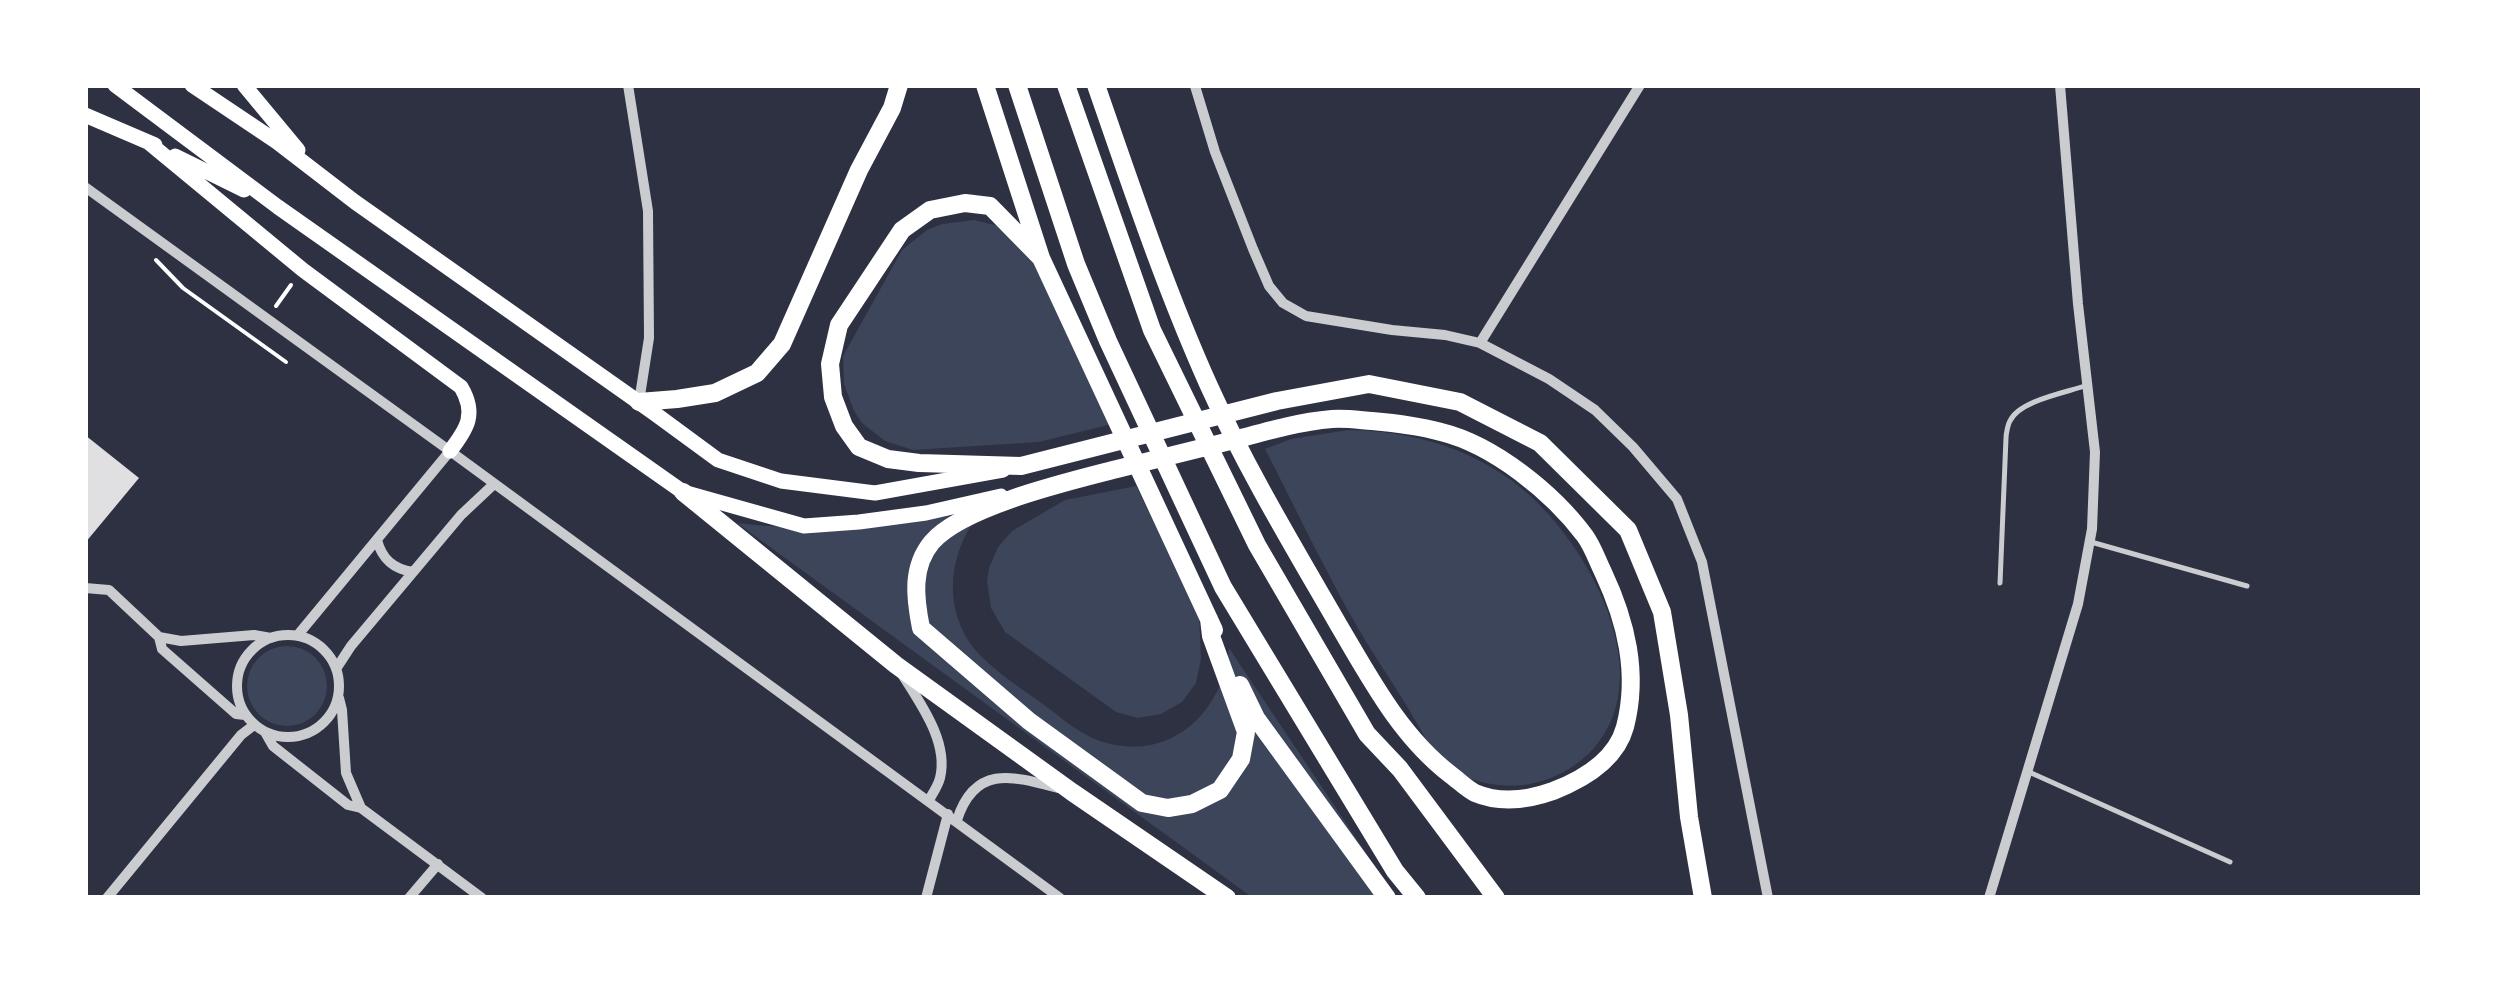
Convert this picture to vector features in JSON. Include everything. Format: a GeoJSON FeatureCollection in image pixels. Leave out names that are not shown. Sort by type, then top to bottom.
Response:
{"type":"FeatureCollection","features":[{"type":"Feature","properties":{"kind":"highway"},"geometry":{"type":"LineString","coordinates":[[639,402],[714,392],[757,374],[782,344],[859,170],[892,108],[899,85]]}},
{"type":"Feature","properties":{"kind":"highway"},"geometry":{"type":"LineString","coordinates":[[986,85],[1041,258],[1256,718],[1388,898]]}},
{"type":"Feature","properties":{"kind":"highway"},"geometry":{"type":"LineString","coordinates":[[1017,85],[1076,264],[1223,587],[1395,870],[1417,898]]}},
{"type":"Feature","properties":{"kind":"highway"},"geometry":{"type":"LineString","coordinates":[[1066,85],[1152,330],[1257,545],[1367,734],[1400,769],[1496,898]]}},
{"type":"Feature","properties":{"kind":"highway"},"geometry":{"type":"LineString","coordinates":[[1096,85],[1172,296],[1210,387],[1275,514],[1394,717],[1430,760],[1473,792],[1501,801],[1532,798],[1596,769],[1620,743],[1629,711],[1631,660],[1618,604],[1588,540],[1550,495],[1500,458],[1446,433],[1396,423],[1338,418],[1293,424],[1080,479],[1049,486],[961,520],[930,544],[914,586],[920,628],[1029,722],[1142,803],[1168,808],[1192,804],[1220,790],[1241,759],[1246,732],[1211,636],[1209,620]]}},
{"type":"Feature","properties":{"kind":"highway"},"geometry":{"type":"LineString","coordinates":[[1041,258],[990,206],[965,203],[930,210],[902,230],[839,325],[830,364],[832,396],[844,426],[860,447],[919,464],[1021,466],[1277,401],[1369,384],[1460,402],[1540,443],[1628,530],[1662,612],[1703,898]]}},
{"type":"Feature","properties":{"kind":"highway"},"geometry":{"type":"LineString","coordinates":[[683,492],[896,664],[1227,898]]}},
{"type":"Feature","properties":{"kind":"main road"},"geometry":{"type":"LineString","coordinates":[[115,85],[278,207],[683,492],[804,526],[926,513],[1049,486]]}},
{"type":"Feature","properties":{"kind":"main road"},"geometry":{"type":"LineString","coordinates":[[192,85],[718,460],[782,481],[874,493],[1021,466]]}},
{"type":"Feature","properties":{"kind":"main road"},"geometry":{"type":"LineString","coordinates":[[244,85],[313,169]]}},
{"type":"Feature","properties":{"kind":"main road"},"geometry":{"type":"LineString","coordinates":[[85,115],[278,207]]}},
{"type":"Feature","properties":{"kind":"main road"},"geometry":{"type":"LineString","coordinates":[[148,142],[303,270],[461,387],[468,419],[466,430],[450,451]]}},
{"type":"Feature","properties":{"kind":"street"},"geometry":{"type":"LineString","coordinates":[[628,85],[648,211],[649,338],[639,402]]}},
{"type":"Feature","properties":{"kind":"street"},"geometry":{"type":"LineString","coordinates":[[1480,343],[1640,85]]}},
{"type":"Feature","properties":{"kind":"street"},"geometry":{"type":"LineString","coordinates":[[1989,898],[2078,604],[2089,542],[2095,452],[2060,85]]}},
{"type":"Feature","properties":{"kind":"street"},"geometry":{"type":"LineString","coordinates":[[1194,86],[1215,152],[1269,286],[1282,303],[1306,316],[1480,343],[1549,379],[1595,410],[1633,447],[1676,499],[1702,562],[1768,898]]}},
{"type":"Feature","properties":{"kind":"street"},"geometry":{"type":"LineString","coordinates":[[85,187],[1060,898]]}},
{"type":"Feature","properties":{"kind":"street"},"geometry":{"type":"LineString","coordinates":[[297,636],[450,451]]}},
{"type":"Feature","properties":{"kind":"street"},"geometry":{"type":"LineString","coordinates":[[336,669],[461,515],[494,484]]}},
{"type":"Feature","properties":{"kind":"street"},"geometry":{"type":"LineString","coordinates":[[376,540],[390,564],[413,572]]}},
{"type":"Feature","properties":{"kind":"street"},"geometry":{"type":"LineString","coordinates":[[88,587],[109,590],[159,637],[162,649],[236,714],[245,715]]}},
{"type":"Feature","properties":{"kind":"street"},"geometry":{"type":"LineString","coordinates":[[159,637],[181,641],[254,635],[271,638]]}},
{"type":"Feature","properties":{"kind":"street"},"geometry":{"type":"LineString","coordinates":[[338,695],[326,719],[292,737],[265,732],[254,725],[245,715],[236,690],[241,664],[258,644],[284,635],[297,636],[321,647],[336,669],[346,773],[361,808]]}},
{"type":"Feature","properties":{"kind":"street"},"geometry":{"type":"LineString","coordinates":[[896,664],[934,730],[942,762],[940,780],[929,800]]}},
{"type":"Feature","properties":{"kind":"street"},"geometry":{"type":"LineString","coordinates":[[107,898],[241,735],[254,725]]}},
{"type":"Feature","properties":{"kind":"street"},"geometry":{"type":"LineString","coordinates":[[265,732],[272,746],[348,805],[361,808],[482,898]]}},
{"type":"Feature","properties":{"kind":"street"},"geometry":{"type":"LineString","coordinates":[[926,898],[952,817],[982,783],[1017,777],[1072,792]]}},
{"type":"Feature","properties":{"kind":"street"},"geometry":{"type":"LineString","coordinates":[[409,898],[438,864]]}},
{"type":"Feature","properties":{"kind":"lane"},"geometry":{"type":"LineString","coordinates":[[2000,583],[2009,422],[2029,404],[2088,385]]}},
{"type":"Feature","properties":{"kind":"lane"},"geometry":{"type":"LineString","coordinates":[[2089,542],[2247,586]]}},
{"type":"Feature","properties":{"kind":"lane"},"geometry":{"type":"LineString","coordinates":[[2029,772],[2230,862]]}},
{"type":"Feature","properties":{"kind":"path"},"geometry":{"type":"LineString","coordinates":[[153,256],[182,288],[286,362]]}},
{"type":"Feature","properties":{"kind":"shaded area"},"geometry":{"type":"Polygon","coordinates":[[[974,220],[1003,227],[1027,244],[1112,424],[1039,442],[913,450],[885,441],[862,423],[844,384],[843,356],[902,250],[927,230],[974,220]]]}},
{"type":"Feature","properties":{"kind":"shaded area"},"geometry":{"type":"Polygon","coordinates":[[[1348,430],[1392,433],[1434,442],[1492,468],[1537,503],[1586,566],[1605,604],[1617,642],[1620,680],[1613,716],[1594,748],[1573,766],[1539,782],[1496,785],[1453,770],[1434,750],[1346,608],[1265,449],[1291,439],[1348,430]]]}},
{"type":"Feature","properties":{"kind":"shaded area"},"geometry":{"type":"Polygon","coordinates":[[[1136,486],[1199,613],[1201,659],[1196,683],[1182,702],[1161,714],[1138,718],[1116,712],[1005,632],[991,608],[987,581],[998,547],[1012,531],[1065,500],[1136,486]]]}},
{"type":"Feature","properties":{"kind":"shaded area"},"geometry":{"type":"Polygon","coordinates":[[[983,509],[962,544],[953,582],[959,621],[987,662],[1091,737],[1125,746],[1148,745],[1188,728],[1203,712],[1225,672],[1229,648],[1396,898],[1253,898],[737,523],[860,527],[983,509]]]}},
{"type":"Feature","properties":{"kind":"shaded area"},"geometry":{"type":"Polygon","coordinates":[[[287,646],[302,649],[315,658],[324,671],[324,701],[315,714],[302,723],[287,726],[272,723],[259,714],[250,701],[247,686],[250,671],[259,658],[272,649],[287,646]]]}},
{"type":"Feature","properties":{"kind":"building"},"geometry":{"type":"Polygon","coordinates":[[[85,435],[139,478],[85,543],[85,435]]]}}]}
